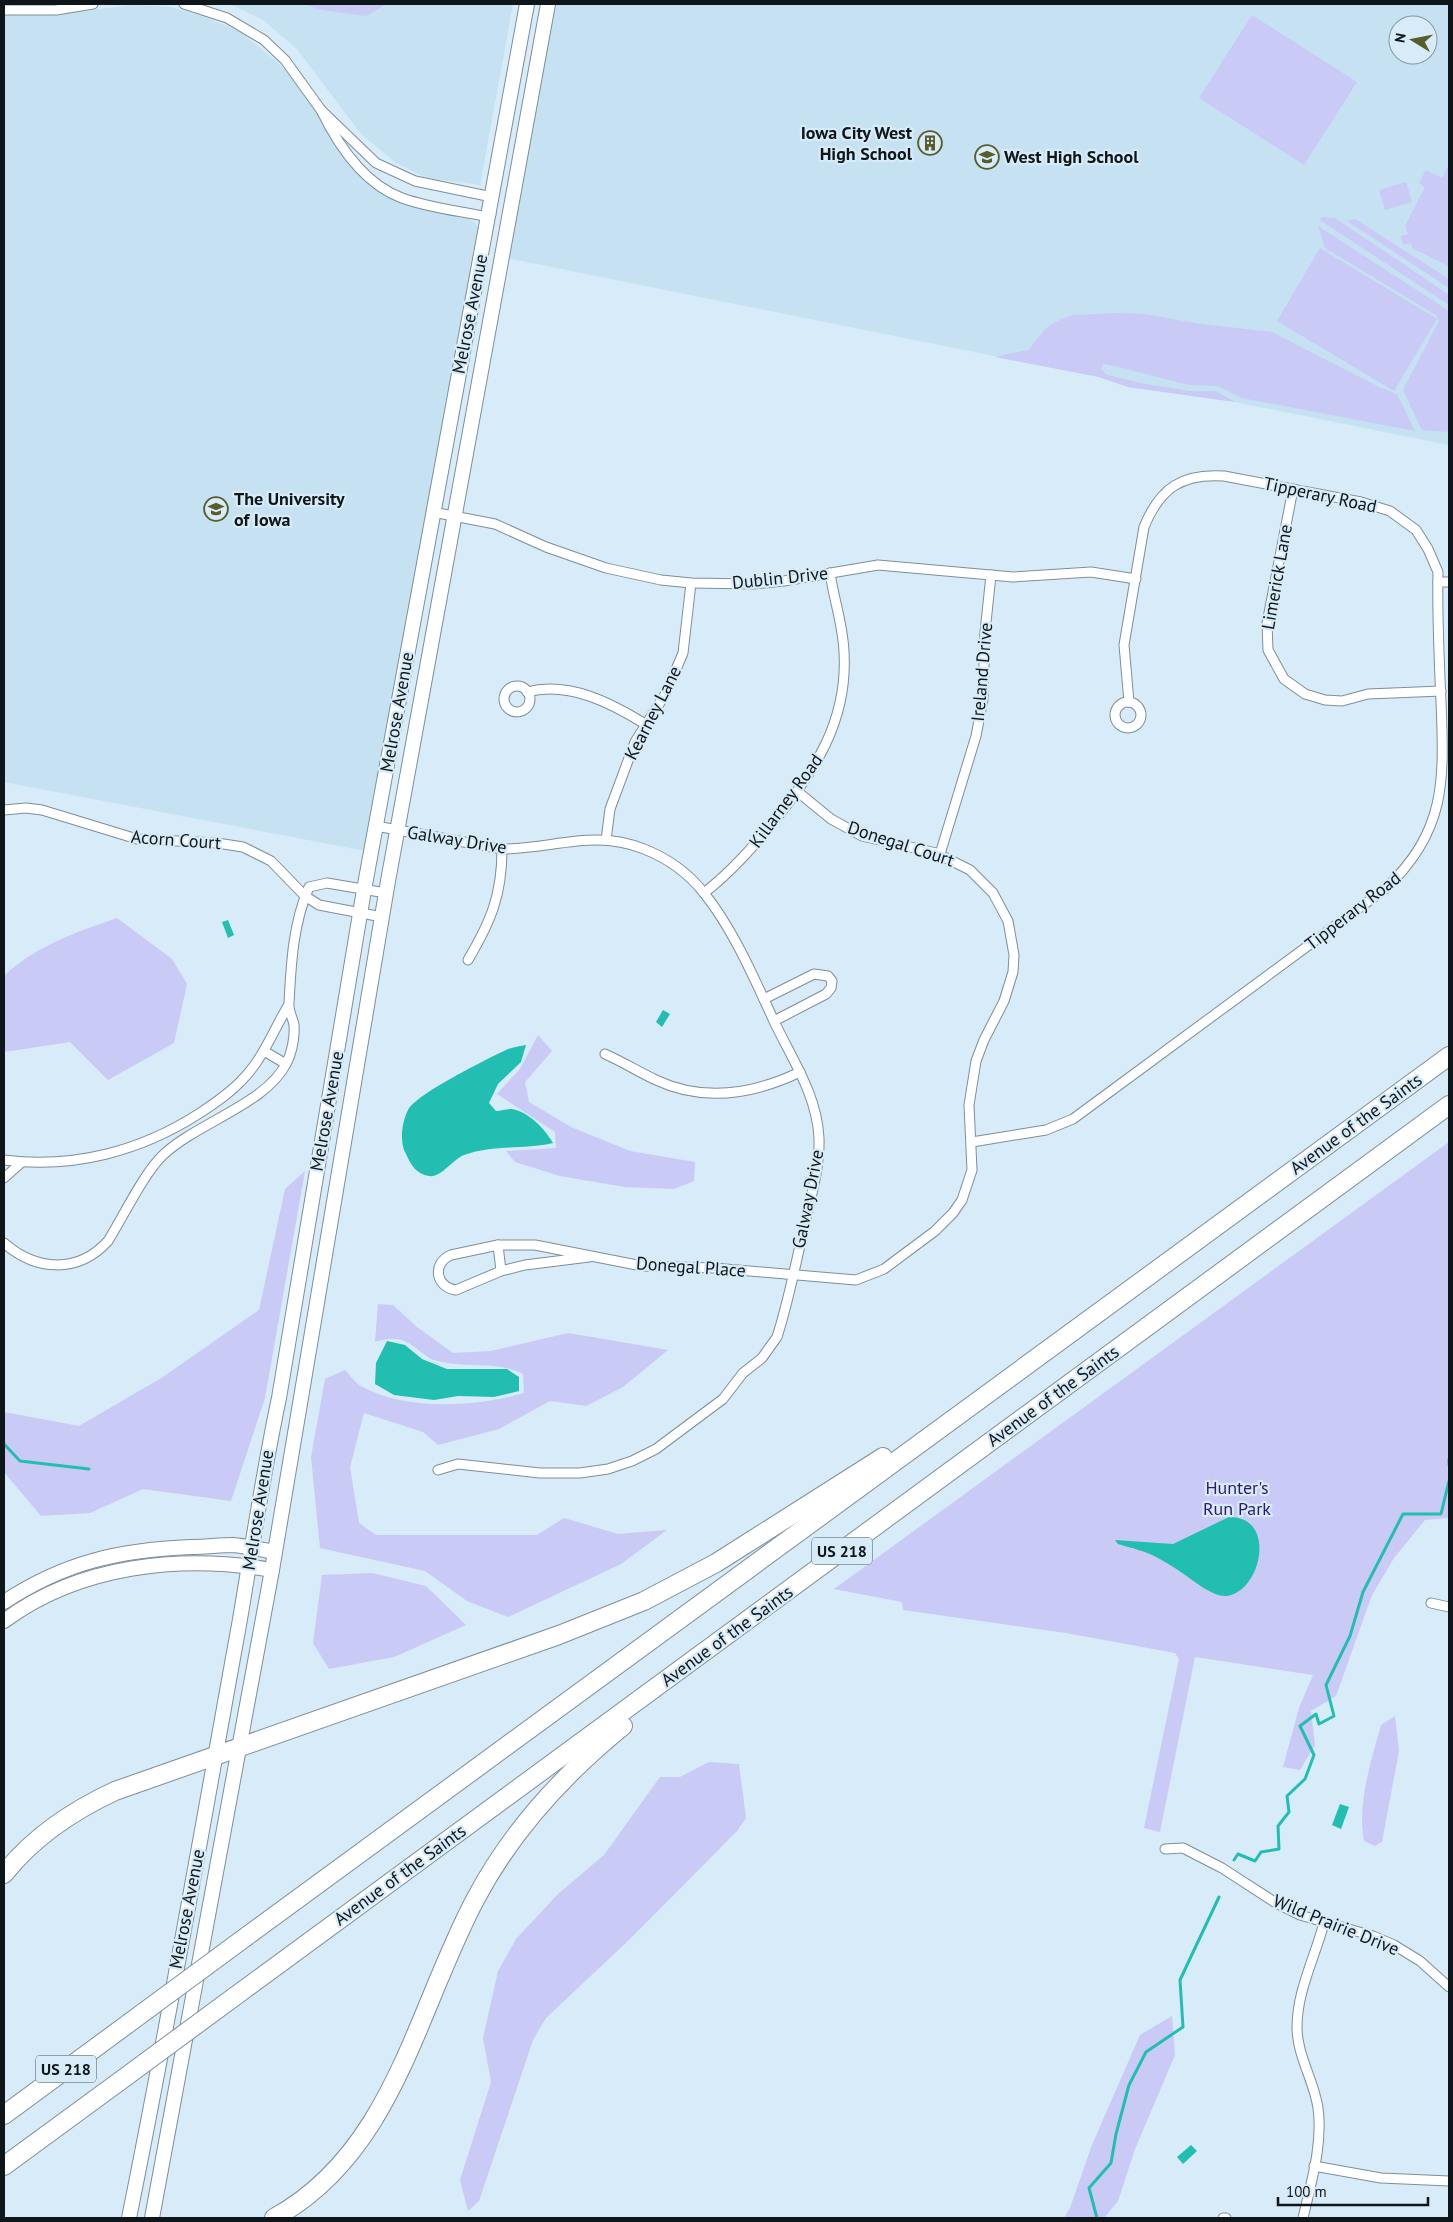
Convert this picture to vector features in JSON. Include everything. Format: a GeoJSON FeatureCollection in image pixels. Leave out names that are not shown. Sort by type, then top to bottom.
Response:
{"type":"FeatureCollection","features":[{"type":"Feature","properties":{"kind":"highway","name":"Avenue of the Saints"},"geometry":{"type":"LineString","coordinates":[[4,2115],[1449,1056]]}},
{"type":"Feature","properties":{"kind":"highway","name":"Avenue of the Saints"},"geometry":{"type":"LineString","coordinates":[[4,2166],[1449,1105]]}},
{"type":"Feature","properties":{"kind":"highway"},"geometry":{"type":"LineString","coordinates":[[4,1874],[44,1832],[76,1810],[115,1791],[215,1754],[559,1634],[644,1601],[716,1563],[994,1388]]}},
{"type":"Feature","properties":{"kind":"highway"},"geometry":{"type":"LineString","coordinates":[[274,2218],[301,2201],[333,2175],[358,2146],[374,2122],[476,1897],[509,1844],[547,1796],[587,1756],[637,1714],[914,1498]]}},
{"type":"Feature","properties":{"kind":"main road","name":"Melrose Avenue"},"geometry":{"type":"LineString","coordinates":[[129,2218],[249,1566],[364,890],[527,4]]}},
{"type":"Feature","properties":{"kind":"main road","name":"Melrose Avenue"},"geometry":{"type":"LineString","coordinates":[[152,2218],[272,1570],[397,830],[548,4]]}},
{"type":"Feature","properties":{"kind":"main road"},"geometry":{"type":"LineString","coordinates":[[4,1602],[27,1586],[78,1565],[112,1554],[161,1548],[225,1546],[275,1552]]}},
{"type":"Feature","properties":{"kind":"main road"},"geometry":{"type":"LineString","coordinates":[[4,1621],[53,1591],[93,1576],[171,1564],[233,1564],[272,1570]]}},
{"type":"Feature","properties":{"kind":"street"},"geometry":{"type":"LineString","coordinates":[[4,10],[56,10],[93,4]]}},
{"type":"Feature","properties":{"kind":"street"},"geometry":{"type":"LineString","coordinates":[[184,4],[227,18],[264,40],[285,60],[321,110],[337,141],[362,170],[380,186],[414,202],[488,217]]}},
{"type":"Feature","properties":{"kind":"street"},"geometry":{"type":"LineString","coordinates":[[321,110],[366,155],[390,171],[415,181],[492,198]]}},
{"type":"Feature","properties":{"kind":"street","name":"Tipperary Road"},"geometry":{"type":"LineString","coordinates":[[972,1142],[1046,1130],[1073,1119],[1385,890],[1409,865],[1427,836],[1441,792],[1443,766],[1438,572],[1424,542],[1416,530],[1399,515],[1381,507],[1362,502],[1224,476],[1205,475],[1191,477],[1176,485],[1163,495],[1152,510],[1144,527],[1124,644],[1129,702]]}},
{"type":"Feature","properties":{"kind":"street","name":"Limerick Lane"},"geometry":{"type":"LineString","coordinates":[[1293,488],[1267,623],[1268,650],[1284,679],[1305,694],[1325,700],[1348,700],[1368,694],[1440,691]]}},
{"type":"Feature","properties":{"kind":"street","name":"Dublin Drive"},"geometry":{"type":"LineString","coordinates":[[433,512],[495,524],[574,558],[606,568],[661,580],[691,583],[753,584],[878,565],[1023,577],[1091,572],[1136,579]]}},
{"type":"Feature","properties":{"kind":"street","name":"Killarney Road"},"geometry":{"type":"LineString","coordinates":[[704,893],[741,860],[798,792],[824,750],[840,702],[844,652],[841,622],[830,573]]}},
{"type":"Feature","properties":{"kind":"street","name":"Ireland Drive"},"geometry":{"type":"LineString","coordinates":[[940,854],[976,736],[983,699],[985,632],[991,575]]}},
{"type":"Feature","properties":{"kind":"street"},"geometry":{"type":"LineString","coordinates":[[1438,582],[1449,582]]}},
{"type":"Feature","properties":{"kind":"street","name":"Kearney Lane"},"geometry":{"type":"LineString","coordinates":[[606,840],[610,809],[635,742],[666,693],[683,653],[691,583]]}},
{"type":"Feature","properties":{"kind":"street"},"geometry":{"type":"LineString","coordinates":[[528,692],[554,688],[579,693],[611,704],[645,724]]}},
{"type":"Feature","properties":{"kind":"street","name":"Donegal Court"},"geometry":{"type":"LineString","coordinates":[[793,1275],[845,1280],[868,1276],[884,1269],[935,1231],[954,1213],[968,1186],[972,1170],[969,1104],[971,1086],[984,1040],[1010,987],[1014,955],[1012,938],[1002,907],[983,881],[970,870],[940,854],[862,836],[831,819],[798,792]]}},
{"type":"Feature","properties":{"kind":"street","name":"Acorn Court"},"geometry":{"type":"LineString","coordinates":[[4,810],[20,808],[42,810],[137,839],[217,843],[243,847],[271,861],[305,896],[318,905],[382,917]]}},
{"type":"Feature","properties":{"kind":"street","name":"Galway Drive"},"geometry":{"type":"LineString","coordinates":[[376,826],[502,849],[520,849],[569,840],[606,840],[644,849],[679,869],[704,893],[722,920],[764,999],[800,1072],[814,1106],[819,1152],[781,1325],[770,1348],[743,1373],[723,1398],[656,1449],[632,1461],[608,1469],[580,1473],[540,1473],[458,1464],[438,1470]]}},
{"type":"Feature","properties":{"kind":"street"},"geometry":{"type":"LineString","coordinates":[[468,960],[484,933],[498,900],[502,882],[502,849]]}},
{"type":"Feature","properties":{"kind":"street"},"geometry":{"type":"LineString","coordinates":[[4,1160],[22,1162],[69,1161],[109,1154],[146,1142],[173,1129],[231,1091],[247,1074],[264,1051],[288,1006],[298,914],[309,888],[317,884],[327,883],[386,893]]}},
{"type":"Feature","properties":{"kind":"street"},"geometry":{"type":"LineString","coordinates":[[764,999],[814,974],[828,976],[832,981],[831,988],[826,994],[774,1021]]}},
{"type":"Feature","properties":{"kind":"street"},"geometry":{"type":"LineString","coordinates":[[4,1243],[25,1258],[51,1265],[75,1263],[89,1258],[108,1241],[162,1156],[182,1141],[261,1094],[272,1084],[286,1064],[292,1048],[294,1026],[288,1006]]}},
{"type":"Feature","properties":{"kind":"street"},"geometry":{"type":"LineString","coordinates":[[264,1051],[286,1064]]}},
{"type":"Feature","properties":{"kind":"street"},"geometry":{"type":"LineString","coordinates":[[605,1054],[657,1081],[696,1092],[717,1094],[755,1090],[800,1072]]}},
{"type":"Feature","properties":{"kind":"street"},"geometry":{"type":"LineString","coordinates":[[173,1129],[182,1141]]}},
{"type":"Feature","properties":{"kind":"street"},"geometry":{"type":"LineString","coordinates":[[4,1178],[22,1162]]}},
{"type":"Feature","properties":{"kind":"street"},"geometry":{"type":"LineString","coordinates":[[498,1245],[501,1271]]}},
{"type":"Feature","properties":{"kind":"street","name":"Donegal Place"},"geometry":{"type":"LineString","coordinates":[[590,1257],[551,1260],[501,1271],[456,1290],[449,1289],[438,1278],[439,1264],[444,1258],[498,1245],[552,1246],[590,1257],[660,1268],[714,1268],[793,1275]]}},
{"type":"Feature","properties":{"kind":"street"},"geometry":{"type":"LineString","coordinates":[[1431,1603],[1449,1606]]}},
{"type":"Feature","properties":{"kind":"street","name":"Wild Prairie Drive"},"geometry":{"type":"LineString","coordinates":[[1164,1850],[1183,1848],[1222,1868],[1276,1903],[1324,1923],[1351,1929],[1394,1945],[1420,1961],[1449,1987]]}},
{"type":"Feature","properties":{"kind":"street"},"geometry":{"type":"LineString","coordinates":[[1303,2218],[1314,2166],[1319,2123],[1318,2108],[1298,2043],[1297,2020],[1300,1998],[1324,1923]]}},
{"type":"Feature","properties":{"kind":"street"},"geometry":{"type":"LineString","coordinates":[[1314,2166],[1381,2178],[1449,2181]]}},
{"type":"Feature","properties":{"kind":"shaded area"},"geometry":{"type":"Polygon","coordinates":[[[230,4],[513,4],[480,185],[426,178],[395,162],[361,134],[297,49],[263,20],[230,4]]]}},
{"type":"Feature","properties":{"kind":"shaded area","name":"West High School"},"geometry":{"type":"Polygon","coordinates":[[[554,4],[1449,4],[1449,445],[1235,402],[1128,387],[1099,377],[507,258],[554,4]]]}},
{"type":"Feature","properties":{"kind":"shaded area","name":"The University of Iowa"},"geometry":{"type":"Polygon","coordinates":[[[134,5],[170,7],[205,17],[240,32],[275,60],[292,78],[347,157],[398,200],[430,211],[468,219],[475,223],[479,230],[366,851],[4,782],[4,15],[59,14],[134,5]]]}},
{"type":"Feature","properties":{"kind":"shaded area"},"geometry":{"type":"Polygon","coordinates":[[[228,920],[234,935],[228,938],[222,922],[228,920]]]}},
{"type":"Feature","properties":{"kind":"shaded area"},"geometry":{"type":"Polygon","coordinates":[[[663,1010],[670,1014],[662,1027],[656,1022],[663,1010]]]}},
{"type":"Feature","properties":{"kind":"shaded area"},"geometry":{"type":"Polygon","coordinates":[[[526,1045],[521,1062],[498,1084],[489,1103],[496,1111],[512,1109],[530,1117],[546,1132],[553,1143],[486,1149],[464,1155],[442,1172],[433,1176],[424,1175],[417,1171],[406,1154],[402,1138],[406,1115],[414,1103],[438,1086],[470,1068],[508,1049],[526,1045]]]}},
{"type":"Feature","properties":{"kind":"shaded area"},"geometry":{"type":"Polygon","coordinates":[[[387,1341],[405,1345],[422,1359],[447,1369],[507,1369],[519,1377],[519,1391],[494,1397],[458,1396],[434,1400],[394,1395],[375,1384],[376,1363],[387,1341]]]}},
{"type":"Feature","properties":{"kind":"shaded area"},"geometry":{"type":"Polygon","coordinates":[[[1229,1517],[1244,1520],[1254,1528],[1259,1540],[1259,1554],[1256,1569],[1249,1581],[1239,1591],[1227,1596],[1211,1592],[1158,1558],[1118,1544],[1115,1540],[1173,1544],[1229,1517]]]}},
{"type":"Feature","properties":{"kind":"shaded area"},"geometry":{"type":"Polygon","coordinates":[[[1340,1804],[1349,1807],[1341,1829],[1332,1825],[1340,1804]]]}},
{"type":"Feature","properties":{"kind":"shaded area"},"geometry":{"type":"Polygon","coordinates":[[[1191,2145],[1197,2151],[1183,2164],[1177,2157],[1191,2145]]]}},
{"type":"Feature","properties":{"kind":"green space"},"geometry":{"type":"Polygon","coordinates":[[[302,4],[387,4],[366,16],[322,10],[302,4]]]}},
{"type":"Feature","properties":{"kind":"green space"},"geometry":{"type":"Polygon","coordinates":[[[1252,15],[1357,82],[1304,165],[1199,98],[1252,15]]]}},
{"type":"Feature","properties":{"kind":"green space"},"geometry":{"type":"Polygon","coordinates":[[[1449,164],[1449,266],[1412,248],[1411,243],[1403,245],[1401,236],[1408,234],[1405,226],[1425,187],[1419,183],[1426,170],[1442,178],[1449,164]]]}},
{"type":"Feature","properties":{"kind":"green space"},"geometry":{"type":"Polygon","coordinates":[[[1406,182],[1412,202],[1385,210],[1379,190],[1406,182]]]}},
{"type":"Feature","properties":{"kind":"green space"},"geometry":{"type":"Polygon","coordinates":[[[1322,217],[1335,218],[1449,295],[1449,305],[1320,220],[1322,217]]]}},
{"type":"Feature","properties":{"kind":"green space"},"geometry":{"type":"Polygon","coordinates":[[[1355,219],[1449,279],[1449,288],[1347,221],[1355,219]]]}},
{"type":"Feature","properties":{"kind":"green space"},"geometry":{"type":"Polygon","coordinates":[[[1318,226],[1449,311],[1449,432],[1422,430],[1403,390],[1439,321],[1436,315],[1325,248],[1318,226]]]}},
{"type":"Feature","properties":{"kind":"green space"},"geometry":{"type":"Polygon","coordinates":[[[1320,248],[1437,319],[1394,391],[1277,321],[1320,248]]]}},
{"type":"Feature","properties":{"kind":"green space"},"geometry":{"type":"Polygon","coordinates":[[[1145,314],[1201,324],[1272,332],[1381,388],[1397,394],[1415,431],[1242,398],[1218,386],[1189,385],[1115,366],[1103,364],[1101,369],[1107,375],[1141,383],[1189,391],[1216,391],[1235,402],[1128,387],[1099,377],[995,357],[1028,350],[1046,328],[1057,321],[1073,315],[1145,314]]]}},
{"type":"Feature","properties":{"kind":"green space"},"geometry":{"type":"Polygon","coordinates":[[[117,918],[172,959],[187,984],[174,1043],[108,1080],[70,1042],[4,1052],[4,976],[16,965],[43,948],[117,918]]]}},
{"type":"Feature","properties":{"kind":"green space"},"geometry":{"type":"Polygon","coordinates":[[[538,1035],[552,1051],[525,1082],[529,1102],[571,1127],[630,1151],[695,1162],[694,1181],[674,1189],[625,1187],[560,1176],[515,1162],[506,1151],[556,1148],[555,1132],[497,1094],[520,1069],[538,1035]]]}},
{"type":"Feature","properties":{"kind":"green space","name":"Hunter's Run Park"},"geometry":{"type":"Polygon","coordinates":[[[1449,1142],[1449,1518],[1425,1520],[1394,1558],[1372,1595],[1336,1696],[1311,1711],[1315,1745],[1300,1770],[1283,1767],[1299,1708],[1313,1675],[1195,1657],[1160,1832],[1144,1828],[1179,1659],[1175,1653],[1066,1633],[903,1610],[902,1602],[834,1589],[1449,1142]]]}},
{"type":"Feature","properties":{"kind":"green space"},"geometry":{"type":"Polygon","coordinates":[[[305,1171],[265,1398],[231,1501],[143,1489],[90,1513],[41,1516],[4,1472],[4,1412],[79,1426],[163,1377],[259,1310],[285,1189],[305,1171]]]}},
{"type":"Feature","properties":{"kind":"green space"},"geometry":{"type":"Polygon","coordinates":[[[378,1304],[393,1305],[417,1327],[453,1353],[491,1351],[568,1333],[668,1350],[623,1387],[586,1406],[550,1401],[499,1429],[438,1445],[423,1432],[364,1413],[350,1467],[359,1523],[376,1535],[537,1535],[564,1518],[618,1534],[667,1530],[621,1564],[508,1617],[467,1601],[425,1571],[320,1548],[311,1457],[325,1379],[345,1370],[359,1385],[378,1394],[398,1400],[419,1403],[463,1404],[505,1398],[524,1393],[523,1374],[513,1370],[502,1367],[445,1363],[429,1358],[405,1341],[389,1339],[375,1342],[378,1304]]]}},
{"type":"Feature","properties":{"kind":"green space"},"geometry":{"type":"Polygon","coordinates":[[[372,1573],[426,1586],[466,1625],[394,1657],[329,1669],[313,1643],[322,1575],[372,1573]]]}},
{"type":"Feature","properties":{"kind":"green space"},"geometry":{"type":"Polygon","coordinates":[[[1395,1716],[1399,1751],[1382,1842],[1375,1846],[1364,1841],[1362,1827],[1366,1783],[1381,1725],[1395,1716]]]}},
{"type":"Feature","properties":{"kind":"green space"},"geometry":{"type":"Polygon","coordinates":[[[709,1762],[739,1764],[746,1818],[737,1831],[631,1938],[546,2018],[533,2040],[479,2201],[468,2211],[460,2180],[491,2082],[483,2038],[498,1971],[516,1939],[558,1894],[604,1855],[660,1777],[680,1777],[709,1762]]]}},
{"type":"Feature","properties":{"kind":"green space"},"geometry":{"type":"Polygon","coordinates":[[[1172,2016],[1175,2055],[1135,2149],[1118,2201],[1104,2218],[1064,2218],[1070,2208],[1092,2145],[1140,2035],[1172,2016]]]}},
{"type":"Feature","properties":{"kind":"waterway"},"geometry":{"type":"LineString","coordinates":[[4,1444],[20,1461],[89,1469]]}},
{"type":"Feature","properties":{"kind":"waterway"},"geometry":{"type":"LineString","coordinates":[[1449,1459],[1449,1464]]}},
{"type":"Feature","properties":{"kind":"waterway"},"geometry":{"type":"LineString","coordinates":[[1234,1860],[1238,1854],[1255,1861],[1261,1852],[1279,1849],[1278,1826],[1289,1812],[1287,1796],[1305,1779],[1314,1755],[1300,1726],[1316,1714],[1319,1724],[1334,1716],[1326,1685],[1350,1636],[1363,1592],[1403,1514],[1441,1514],[1449,1481]]}},
{"type":"Feature","properties":{"kind":"waterway"},"geometry":{"type":"LineString","coordinates":[[1097,2218],[1089,2188],[1111,2163],[1116,2134],[1129,2085],[1146,2052],[1183,2027],[1180,1980],[1219,1897]]}},
{"type":"Feature","properties":{"kind":"place","name":"Iowa City West High School"},"geometry":{"type":"Point","coordinates":[930,143]}},
{"type":"Feature","properties":{"kind":"place","name":"West High School"},"geometry":{"type":"Point","coordinates":[987,157]}},
{"type":"Feature","properties":{"kind":"place","name":"The University of Iowa"},"geometry":{"type":"Point","coordinates":[216,509]}}]}
